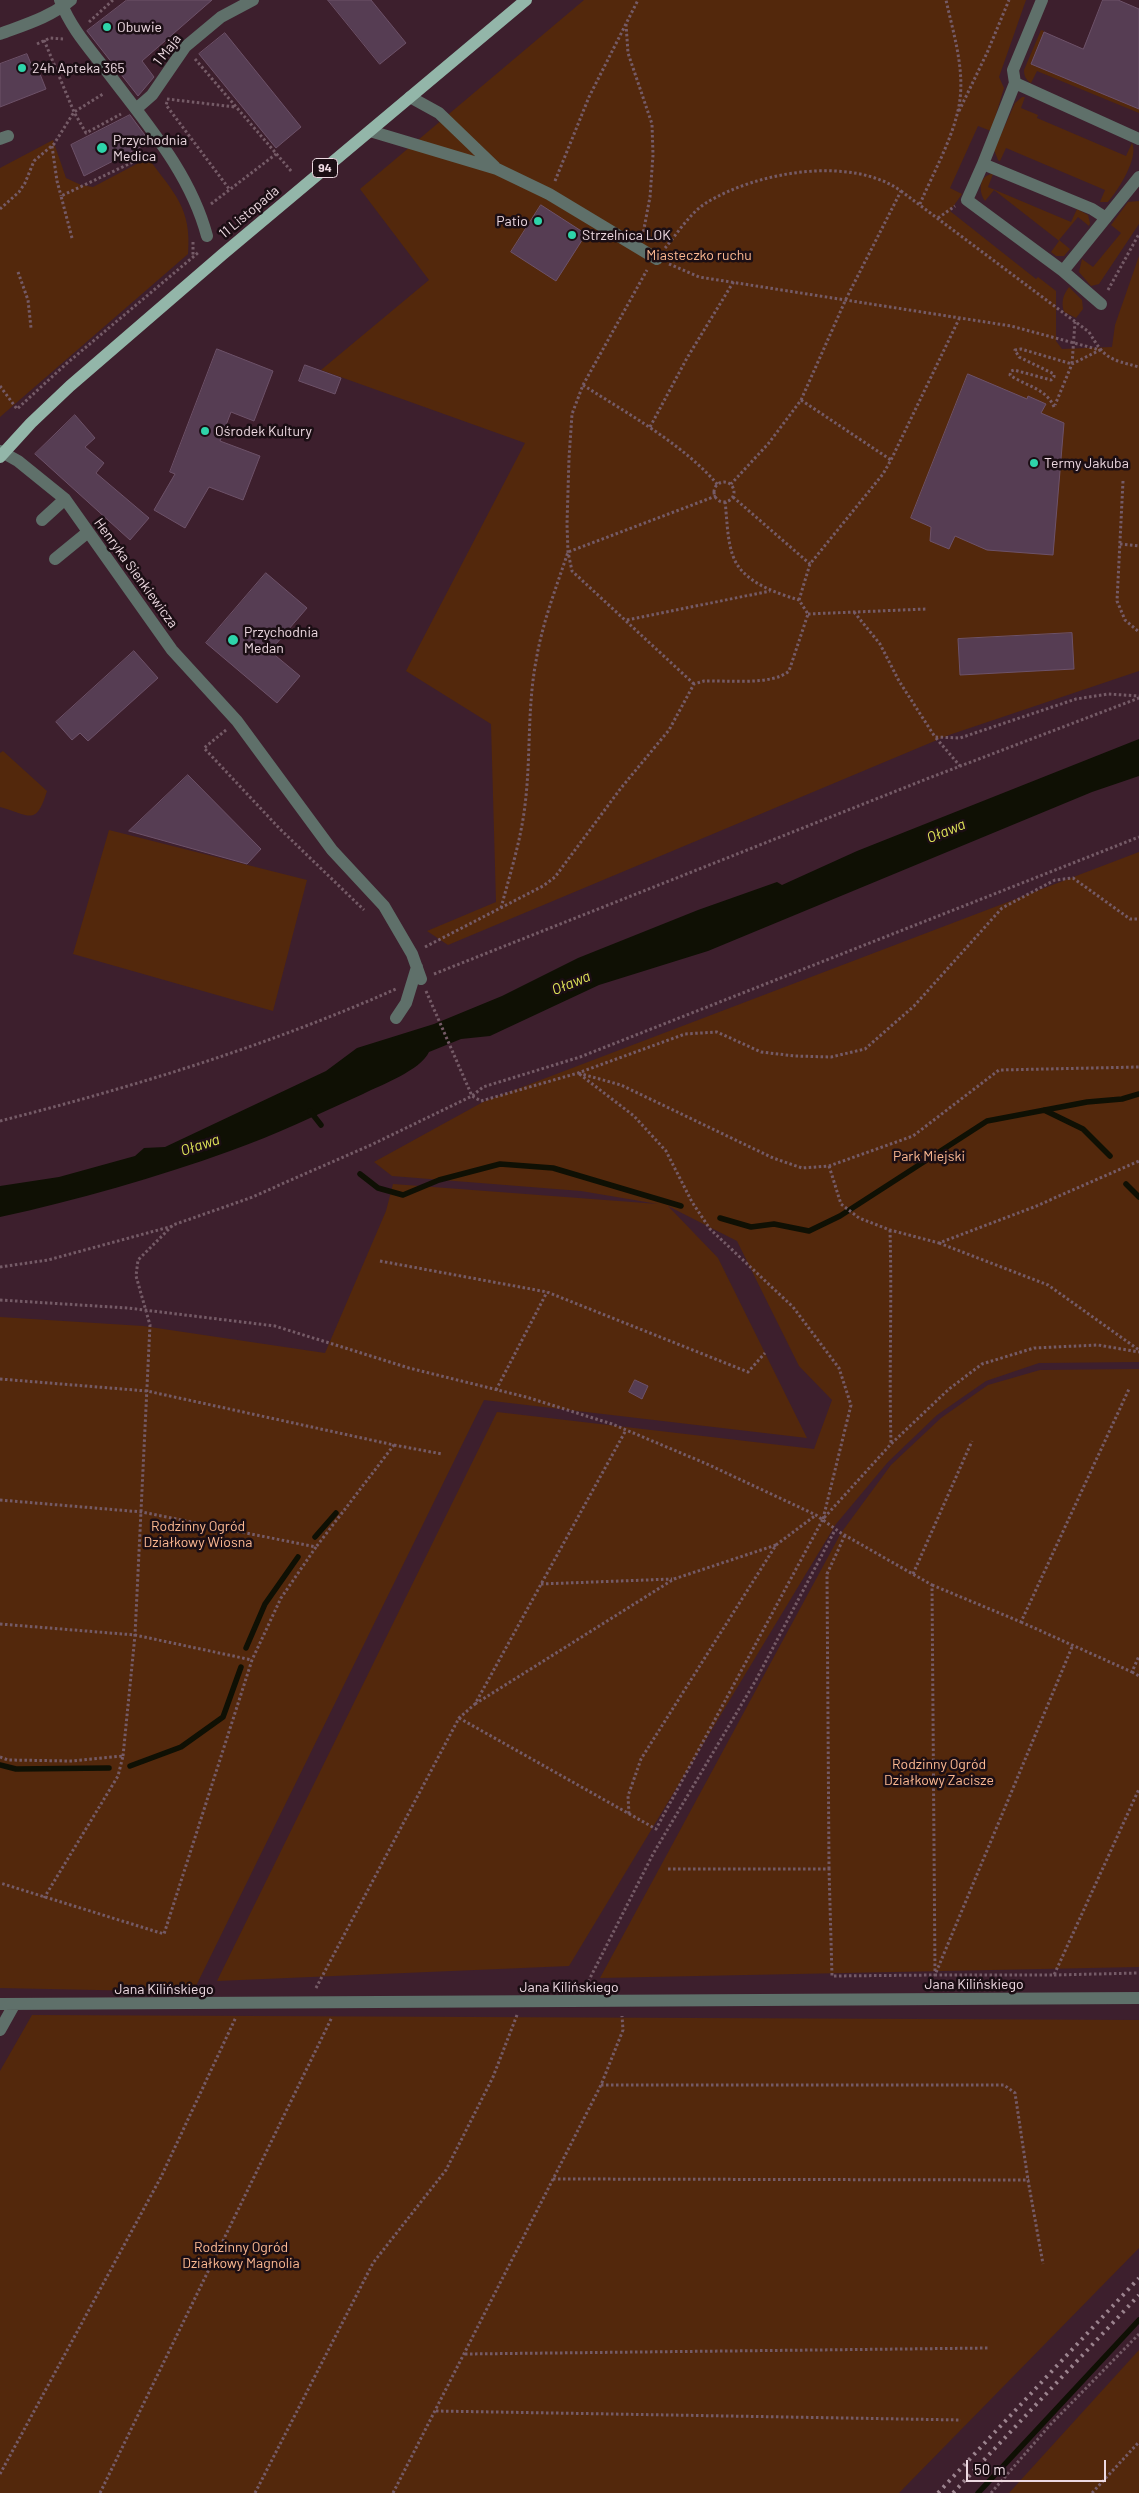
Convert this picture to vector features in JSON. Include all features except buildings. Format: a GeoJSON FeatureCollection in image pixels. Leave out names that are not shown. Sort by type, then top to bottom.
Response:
{"type":"FeatureCollection","features":[{"type":"Feature","properties":{"kind":"main road","name":"11 Listopada"},"geometry":{"type":"LineString","coordinates":[[1,454],[70,386],[223,254],[526,0]]}},
{"type":"Feature","properties":{"kind":"street","name":"1 Maja"},"geometry":{"type":"LineString","coordinates":[[136,109],[150,97],[185,47],[222,17],[253,0]]}},
{"type":"Feature","properties":{"kind":"street"},"geometry":{"type":"LineString","coordinates":[[1042,0],[1013,70],[1015,82],[967,200],[1062,271],[1101,304]]}},
{"type":"Feature","properties":{"kind":"street","name":"11 Listopada"},"geometry":{"type":"LineString","coordinates":[[65,2],[80,30],[174,161],[201,212],[207,236]]}},
{"type":"Feature","properties":{"kind":"street"},"geometry":{"type":"LineString","coordinates":[[0,34],[65,2]]}},
{"type":"Feature","properties":{"kind":"street"},"geometry":{"type":"LineString","coordinates":[[1015,82],[1139,139]]}},
{"type":"Feature","properties":{"kind":"street"},"geometry":{"type":"LineString","coordinates":[[410,97],[439,113],[497,169]]}},
{"type":"Feature","properties":{"kind":"street"},"geometry":{"type":"LineString","coordinates":[[370,131],[497,169],[549,194],[657,259]]}},
{"type":"Feature","properties":{"kind":"street"},"geometry":{"type":"LineString","coordinates":[[983,164],[1092,209],[1106,218]]}},
{"type":"Feature","properties":{"kind":"street"},"geometry":{"type":"LineString","coordinates":[[1062,271],[1139,177]]}},
{"type":"Feature","properties":{"kind":"street","name":"Henryka Sienkiewicza"},"geometry":{"type":"LineString","coordinates":[[1,454],[18,461],[65,499],[172,650],[237,722],[332,850],[384,906],[412,954],[417,976]]}},
{"type":"Feature","properties":{"kind":"street"},"geometry":{"type":"LineString","coordinates":[[42,520],[65,499]]}},
{"type":"Feature","properties":{"kind":"street"},"geometry":{"type":"LineString","coordinates":[[55,559],[88,532]]}},
{"type":"Feature","properties":{"kind":"street"},"geometry":{"type":"LineString","coordinates":[[396,1018],[406,1004],[417,976]]}},
{"type":"Feature","properties":{"kind":"street","name":"Jana Kilińskiego"},"geometry":{"type":"LineString","coordinates":[[0,2004],[308,2004],[1139,1998]]}},
{"type":"Feature","properties":{"kind":"street"},"geometry":{"type":"LineString","coordinates":[[0,2030],[14,2005]]}},
{"type":"Feature","properties":{"kind":"path"},"geometry":{"type":"LineString","coordinates":[[80,30],[113,0]]}},
{"type":"Feature","properties":{"kind":"path"},"geometry":{"type":"LineString","coordinates":[[549,194],[589,97],[638,0]]}},
{"type":"Feature","properties":{"kind":"path"},"geometry":{"type":"LineString","coordinates":[[946,0],[960,63],[960,100],[955,119]]}},
{"type":"Feature","properties":{"kind":"path"},"geometry":{"type":"LineString","coordinates":[[920,204],[955,119],[987,53],[1009,0]]}},
{"type":"Feature","properties":{"kind":"path"},"geometry":{"type":"LineString","coordinates":[[626,24],[628,53],[652,124],[654,156],[650,197],[640,248]]}},
{"type":"Feature","properties":{"kind":"path"},"geometry":{"type":"LineString","coordinates":[[37,44],[50,38],[63,39]]}},
{"type":"Feature","properties":{"kind":"path"},"geometry":{"type":"LineString","coordinates":[[44,40],[74,112],[86,133],[122,113]]}},
{"type":"Feature","properties":{"kind":"path"},"geometry":{"type":"LineString","coordinates":[[185,47],[292,172]]}},
{"type":"Feature","properties":{"kind":"path"},"geometry":{"type":"LineString","coordinates":[[0,209],[19,192],[34,161],[52,146],[74,112],[103,94]]}},
{"type":"Feature","properties":{"kind":"path"},"geometry":{"type":"LineString","coordinates":[[150,97],[236,107]]}},
{"type":"Feature","properties":{"kind":"path"},"geometry":{"type":"LineString","coordinates":[[168,99],[166,104],[230,190]]}},
{"type":"Feature","properties":{"kind":"path"},"geometry":{"type":"LineString","coordinates":[[52,146],[57,181],[72,238]]}},
{"type":"Feature","properties":{"kind":"path"},"geometry":{"type":"LineString","coordinates":[[61,196],[151,153],[148,149]]}},
{"type":"Feature","properties":{"kind":"path"},"geometry":{"type":"LineString","coordinates":[[201,212],[276,154]]}},
{"type":"Feature","properties":{"kind":"path"},"geometry":{"type":"LineString","coordinates":[[694,684],[628,620],[576,576],[568,552],[567,507],[572,414],[583,386],[643,276],[705,204],[730,191],[797,172],[847,171],[878,178],[920,204],[1089,332],[1100,350],[1111,360],[1139,367]]}},
{"type":"Feature","properties":{"kind":"path"},"geometry":{"type":"LineString","coordinates":[[731,484],[768,444],[801,400],[846,299],[900,191]]}},
{"type":"Feature","properties":{"kind":"path"},"geometry":{"type":"LineString","coordinates":[[938,218],[948,210],[967,200]]}},
{"type":"Feature","properties":{"kind":"path"},"geometry":{"type":"LineString","coordinates":[[1101,304],[1139,234]]}},
{"type":"Feature","properties":{"kind":"path"},"geometry":{"type":"LineString","coordinates":[[0,386],[17,409],[66,364],[203,249]]}},
{"type":"Feature","properties":{"kind":"path"},"geometry":{"type":"LineString","coordinates":[[657,259],[699,277],[1011,326],[1100,350]]}},
{"type":"Feature","properties":{"kind":"path"},"geometry":{"type":"LineString","coordinates":[[18,272],[28,300],[31,328]]}},
{"type":"Feature","properties":{"kind":"path"},"geometry":{"type":"LineString","coordinates":[[650,428],[687,358],[734,281]]}},
{"type":"Feature","properties":{"kind":"path"},"geometry":{"type":"LineString","coordinates":[[800,600],[810,564],[878,480],[891,460],[959,319]]}},
{"type":"Feature","properties":{"kind":"path"},"geometry":{"type":"LineString","coordinates":[[1075,322],[1072,364],[1055,406],[1045,394],[1010,375],[1011,371],[1014,370],[1051,380],[1055,375],[1019,357],[1014,353],[1015,350],[1021,349],[1072,364],[1100,350]]}},
{"type":"Feature","properties":{"kind":"path"},"geometry":{"type":"LineString","coordinates":[[583,386],[650,428],[704,468],[718,485]]}},
{"type":"Feature","properties":{"kind":"path"},"geometry":{"type":"LineString","coordinates":[[801,400],[891,460]]}},
{"type":"Feature","properties":{"kind":"path"},"geometry":{"type":"LineString","coordinates":[[1124,481],[1117,601],[1125,620],[1139,632]]}},
{"type":"Feature","properties":{"kind":"path"},"geometry":{"type":"LineString","coordinates":[[716,496],[715,491],[718,485],[726,482],[731,484]]}},
{"type":"Feature","properties":{"kind":"path"},"geometry":{"type":"LineString","coordinates":[[725,501],[732,498],[734,492],[731,484]]}},
{"type":"Feature","properties":{"kind":"path"},"geometry":{"type":"LineString","coordinates":[[568,552],[716,496],[725,501]]}},
{"type":"Feature","properties":{"kind":"path"},"geometry":{"type":"LineString","coordinates":[[732,498],[810,564]]}},
{"type":"Feature","properties":{"kind":"path"},"geometry":{"type":"LineString","coordinates":[[412,954],[543,886],[555,877],[621,788],[669,730],[694,684],[704,681],[770,680],[783,676],[793,663],[808,614],[800,600],[770,591],[740,569],[732,556],[725,501]]}},
{"type":"Feature","properties":{"kind":"path"},"geometry":{"type":"LineString","coordinates":[[1120,544],[1139,546]]}},
{"type":"Feature","properties":{"kind":"path"},"geometry":{"type":"LineString","coordinates":[[501,908],[518,845],[525,805],[530,713],[536,661],[551,602],[568,552]]}},
{"type":"Feature","properties":{"kind":"path"},"geometry":{"type":"LineString","coordinates":[[628,620],[770,591]]}},
{"type":"Feature","properties":{"kind":"path"},"geometry":{"type":"LineString","coordinates":[[808,614],[926,609]]}},
{"type":"Feature","properties":{"kind":"path"},"geometry":{"type":"LineString","coordinates":[[854,612],[880,644],[900,681],[935,737],[960,766]]}},
{"type":"Feature","properties":{"kind":"path"},"geometry":{"type":"LineString","coordinates":[[935,737],[960,738],[1076,699],[1108,694],[1139,697]]}},
{"type":"Feature","properties":{"kind":"path"},"geometry":{"type":"LineString","coordinates":[[0,1121],[153,1078],[356,1006],[417,976],[480,954],[1139,697]]}},
{"type":"Feature","properties":{"kind":"path"},"geometry":{"type":"LineString","coordinates":[[237,722],[204,748],[278,828],[366,911]]}},
{"type":"Feature","properties":{"kind":"path"},"geometry":{"type":"LineString","coordinates":[[0,1267],[48,1260],[173,1226],[250,1198],[373,1144],[472,1096],[483,1087],[580,1057],[1139,837]]}},
{"type":"Feature","properties":{"kind":"path"},"geometry":{"type":"LineString","coordinates":[[417,976],[472,1096],[481,1101],[578,1073],[685,1034],[717,1032],[761,1052],[795,1056],[831,1057],[865,1049],[914,1006],[1002,908],[1054,880],[1073,878],[1130,919],[1139,919]]}},
{"type":"Feature","properties":{"kind":"path"},"geometry":{"type":"LineString","coordinates":[[578,1073],[621,1085],[773,1158],[802,1168],[829,1166],[913,1136],[998,1070],[1139,1067]]}},
{"type":"Feature","properties":{"kind":"path"},"geometry":{"type":"LineString","coordinates":[[578,1073],[634,1116],[666,1151],[692,1202],[710,1229],[793,1307],[839,1368],[851,1405],[823,1519]]}},
{"type":"Feature","properties":{"kind":"path"},"geometry":{"type":"LineString","coordinates":[[939,1242],[1034,1207],[1139,1161]]}},
{"type":"Feature","properties":{"kind":"path"},"geometry":{"type":"LineString","coordinates":[[829,1166],[841,1204],[859,1218],[890,1230],[939,1242],[1048,1285],[1139,1351]]}},
{"type":"Feature","properties":{"kind":"path"},"geometry":{"type":"LineString","coordinates":[[44,1898],[118,1776],[123,1756],[135,1635],[150,1325],[136,1276],[138,1260],[173,1226]]}},
{"type":"Feature","properties":{"kind":"path"},"geometry":{"type":"LineString","coordinates":[[890,1230],[892,1304],[889,1383],[891,1444]]}},
{"type":"Feature","properties":{"kind":"path"},"geometry":{"type":"LineString","coordinates":[[380,1261],[546,1292],[748,1372],[765,1353]]}},
{"type":"Feature","properties":{"kind":"path"},"geometry":{"type":"LineString","coordinates":[[496,1390],[546,1292]]}},
{"type":"Feature","properties":{"kind":"path"},"geometry":{"type":"LineString","coordinates":[[0,1300],[146,1310],[275,1326],[409,1368],[496,1390],[626,1430],[707,1464],[816,1515],[835,1530],[932,1585],[1020,1622],[1139,1676]]}},
{"type":"Feature","properties":{"kind":"path"},"geometry":{"type":"LineString","coordinates":[[459,1718],[656,1829],[823,1519],[891,1444],[949,1389],[982,1364],[1034,1348],[1098,1345],[1139,1351]]}},
{"type":"Feature","properties":{"kind":"path"},"geometry":{"type":"LineString","coordinates":[[0,1378],[147,1391],[442,1454]]}},
{"type":"Feature","properties":{"kind":"path"},"geometry":{"type":"LineString","coordinates":[[1020,1622],[1129,1389]]}},
{"type":"Feature","properties":{"kind":"path"},"geometry":{"type":"LineString","coordinates":[[474,1704],[626,1430]]}},
{"type":"Feature","properties":{"kind":"path"},"geometry":{"type":"LineString","coordinates":[[913,1574],[972,1440]]}},
{"type":"Feature","properties":{"kind":"path"},"geometry":{"type":"LineString","coordinates":[[0,1883],[164,1934],[252,1660],[281,1598],[316,1547],[394,1445]]}},
{"type":"Feature","properties":{"kind":"path"},"geometry":{"type":"LineString","coordinates":[[0,1500],[142,1512],[316,1547]]}},
{"type":"Feature","properties":{"kind":"path"},"geometry":{"type":"LineString","coordinates":[[308,2004],[459,1718],[474,1704],[674,1579],[776,1545],[816,1515]]}},
{"type":"Feature","properties":{"kind":"path"},"geometry":{"type":"LineString","coordinates":[[586,2002],[586,1984],[653,1854],[756,1680],[835,1530]]}},
{"type":"Feature","properties":{"kind":"path"},"geometry":{"type":"LineString","coordinates":[[845,1536],[827,1574],[829,1869],[832,1976],[1139,1973]]}},
{"type":"Feature","properties":{"kind":"path"},"geometry":{"type":"LineString","coordinates":[[629,1814],[628,1796],[641,1759],[776,1545]]}},
{"type":"Feature","properties":{"kind":"path"},"geometry":{"type":"LineString","coordinates":[[541,1584],[674,1579]]}},
{"type":"Feature","properties":{"kind":"path"},"geometry":{"type":"LineString","coordinates":[[932,1585],[935,1976]]}},
{"type":"Feature","properties":{"kind":"path"},"geometry":{"type":"LineString","coordinates":[[0,1624],[135,1635],[252,1660]]}},
{"type":"Feature","properties":{"kind":"path"},"geometry":{"type":"LineString","coordinates":[[935,1976],[1072,1647]]}},
{"type":"Feature","properties":{"kind":"path"},"geometry":{"type":"LineString","coordinates":[[1132,1672],[1139,1656]]}},
{"type":"Feature","properties":{"kind":"path"},"geometry":{"type":"LineString","coordinates":[[0,1757],[8,1760],[72,1761],[123,1756]]}},
{"type":"Feature","properties":{"kind":"path"},"geometry":{"type":"LineString","coordinates":[[1054,1975],[1139,1789]]}},
{"type":"Feature","properties":{"kind":"path"},"geometry":{"type":"LineString","coordinates":[[666,1869],[829,1869]]}},
{"type":"Feature","properties":{"kind":"path"},"geometry":{"type":"LineString","coordinates":[[255,2493],[373,2263],[446,2170],[493,2076],[522,2002]]}},
{"type":"Feature","properties":{"kind":"path"},"geometry":{"type":"LineString","coordinates":[[0,2474],[160,2177],[242,2003]]}},
{"type":"Feature","properties":{"kind":"path"},"geometry":{"type":"LineString","coordinates":[[100,2493],[338,2003]]}},
{"type":"Feature","properties":{"kind":"path"},"geometry":{"type":"LineString","coordinates":[[393,2493],[601,2085],[624,2030],[620,2012]]}},
{"type":"Feature","properties":{"kind":"path"},"geometry":{"type":"LineString","coordinates":[[601,2085],[1004,2085],[1016,2093],[1028,2180],[1043,2264]]}},
{"type":"Feature","properties":{"kind":"path"},"geometry":{"type":"LineString","coordinates":[[553,2179],[1028,2180]]}},
{"type":"Feature","properties":{"kind":"path"},"geometry":{"type":"LineString","coordinates":[[991,2493],[1050,2425],[1139,2334]]}},
{"type":"Feature","properties":{"kind":"path"},"geometry":{"type":"LineString","coordinates":[[464,2354],[990,2348]]}},
{"type":"Feature","properties":{"kind":"path"},"geometry":{"type":"LineString","coordinates":[[436,2411],[961,2420]]}},
{"type":"Feature","properties":{"kind":"path"},"geometry":{"type":"LineString","coordinates":[[1092,2493],[1139,2442]]}},
{"type":"Feature","properties":{"kind":"green space","name":"Miasteczko ruchu"},"geometry":{"type":"Polygon","coordinates":[[[584,0],[1026,0],[999,77],[1004,88],[991,131],[978,126],[950,188],[962,194],[950,211],[1036,279],[1038,277],[1056,291],[1056,341],[1062,349],[1112,347],[1115,325],[1139,256],[1139,671],[949,735],[448,945],[427,931],[496,902],[491,724],[406,671],[525,443],[321,370],[429,280],[360,189],[584,0]]]}},
{"type":"Feature","properties":{"kind":"green space"},"geometry":{"type":"Polygon","coordinates":[[[1041,30],[1044,31],[1031,64],[1139,109],[1139,113],[1037,71],[1031,83],[1029,82],[1024,74],[1024,70],[1041,30]]]}},
{"type":"Feature","properties":{"kind":"green space"},"geometry":{"type":"Polygon","coordinates":[[[1022,97],[1025,97],[1021,108],[1038,115],[1037,118],[1126,156],[1132,143],[1133,156],[1127,173],[1108,202],[1100,202],[1105,190],[1006,148],[1000,161],[998,160],[994,150],[1015,103],[1022,97]]]}},
{"type":"Feature","properties":{"kind":"green space"},"geometry":{"type":"Polygon","coordinates":[[[53,140],[66,178],[81,185],[93,187],[148,158],[173,192],[184,213],[187,225],[188,254],[0,417],[0,168],[53,140]]]}},
{"type":"Feature","properties":{"kind":"green space"},"geometry":{"type":"Polygon","coordinates":[[[993,174],[988,187],[1071,222],[1077,209],[1088,215],[1089,226],[1078,217],[1059,240],[1070,249],[1064,256],[1056,256],[1051,252],[1059,241],[994,190],[985,201],[981,193],[982,180],[988,175],[993,174]]]}},
{"type":"Feature","properties":{"kind":"green space"},"geometry":{"type":"Polygon","coordinates":[[[1139,201],[1139,224],[1099,284],[1091,286],[1079,272],[1082,259],[1093,267],[1121,233],[1111,225],[1128,202],[1139,201]]]}},
{"type":"Feature","properties":{"kind":"green space"},"geometry":{"type":"Polygon","coordinates":[[[1069,287],[1082,300],[1083,309],[1076,318],[1064,312],[1063,308],[1063,299],[1069,287]]]}},
{"type":"Feature","properties":{"kind":"green space"},"geometry":{"type":"Polygon","coordinates":[[[3,751],[47,791],[39,810],[31,816],[0,807],[0,753],[3,751]]]}},
{"type":"Feature","properties":{"kind":"green space"},"geometry":{"type":"Polygon","coordinates":[[[109,830],[307,880],[273,1011],[73,954],[109,830]]]}},
{"type":"Feature","properties":{"kind":"green space"},"geometry":{"type":"Polygon","coordinates":[[[1139,852],[1139,1362],[1039,1363],[986,1381],[937,1415],[888,1462],[836,1524],[569,1966],[217,1981],[497,1412],[814,1449],[832,1400],[799,1366],[737,1241],[668,1206],[718,1258],[807,1438],[484,1400],[193,1992],[0,1988],[0,1317],[143,1326],[325,1353],[386,1211],[393,1184],[658,1204],[581,1191],[392,1176],[374,1162],[483,1102],[1139,852]]]}},
{"type":"Feature","properties":{"kind":"green space","name":"Rodzinny Ogród Działkowy Zacisze"},"geometry":{"type":"Polygon","coordinates":[[[1139,1369],[1139,1967],[600,1978],[841,1533],[891,1465],[941,1418],[988,1385],[1040,1370],[1139,1369]]]}},
{"type":"Feature","properties":{"kind":"green space","name":"Rodzinny Ogród Działkowy Magnolia"},"geometry":{"type":"Polygon","coordinates":[[[32,2015],[1139,2020],[1139,2248],[899,2493],[0,2493],[0,2071],[32,2015]]]}},
{"type":"Feature","properties":{"kind":"green space"},"geometry":{"type":"Polygon","coordinates":[[[1139,2350],[1139,2493],[1009,2493],[1139,2350]]]}},
{"type":"Feature","properties":{"kind":"water","name":"Oława"},"geometry":{"type":"Polygon","coordinates":[[[1139,739],[1139,776],[1092,792],[708,951],[599,985],[490,1036],[461,1039],[429,1052],[418,1065],[390,1082],[247,1145],[116,1188],[0,1217],[0,1186],[59,1177],[135,1156],[144,1148],[165,1147],[326,1071],[357,1048],[434,1024],[502,996],[578,958],[698,910],[777,882],[782,885],[857,851],[1139,739]]]}},
{"type":"Feature","properties":{"kind":"waterway"},"geometry":{"type":"LineString","coordinates":[[720,1218],[751,1227],[774,1224],[809,1231],[840,1216],[987,1121],[1087,1102],[1122,1099],[1139,1094]]}},
{"type":"Feature","properties":{"kind":"waterway"},"geometry":{"type":"LineString","coordinates":[[1044,1110],[1083,1129],[1110,1156]]}},
{"type":"Feature","properties":{"kind":"waterway"},"geometry":{"type":"LineString","coordinates":[[310,1111],[321,1125]]}},
{"type":"Feature","properties":{"kind":"waterway"},"geometry":{"type":"LineString","coordinates":[[360,1174],[378,1188],[403,1195],[439,1180],[500,1164],[553,1168],[681,1206]]}},
{"type":"Feature","properties":{"kind":"waterway"},"geometry":{"type":"LineString","coordinates":[[1126,1184],[1139,1197]]}},
{"type":"Feature","properties":{"kind":"waterway"},"geometry":{"type":"LineString","coordinates":[[315,1537],[336,1513]]}},
{"type":"Feature","properties":{"kind":"waterway"},"geometry":{"type":"LineString","coordinates":[[246,1648],[265,1604],[298,1557]]}},
{"type":"Feature","properties":{"kind":"waterway"},"geometry":{"type":"LineString","coordinates":[[130,1766],[181,1747],[223,1717],[241,1667]]}},
{"type":"Feature","properties":{"kind":"waterway"},"geometry":{"type":"LineString","coordinates":[[0,1765],[16,1769],[109,1768]]}},
{"type":"Feature","properties":{"kind":"waterway"},"geometry":{"type":"LineString","coordinates":[[978,2493],[1139,2320]]}},
{"type":"Feature","properties":{"kind":"railway"},"geometry":{"type":"LineString","coordinates":[[938,2493],[1139,2278]]}},
{"type":"Feature","properties":{"kind":"railway"},"geometry":{"type":"LineString","coordinates":[[953,2493],[1139,2295]]}},
{"type":"Feature","properties":{"kind":"place","name":"Obuwie"},"geometry":{"type":"Point","coordinates":[107,27]}},
{"type":"Feature","properties":{"kind":"place","name":"24h Apteka 365"},"geometry":{"type":"Point","coordinates":[22,68]}},
{"type":"Feature","properties":{"kind":"place","name":"Przychodnia Medica"},"geometry":{"type":"Point","coordinates":[102,148]}},
{"type":"Feature","properties":{"kind":"place","name":"Patio"},"geometry":{"type":"Point","coordinates":[538,221]}},
{"type":"Feature","properties":{"kind":"place","name":"Strzelnica LOK"},"geometry":{"type":"Point","coordinates":[572,235]}},
{"type":"Feature","properties":{"kind":"place","name":"Ośrodek Kultury"},"geometry":{"type":"Point","coordinates":[205,431]}},
{"type":"Feature","properties":{"kind":"place","name":"Termy Jakuba"},"geometry":{"type":"Point","coordinates":[1034,463]}},
{"type":"Feature","properties":{"kind":"place","name":"Przychodnia Medan"},"geometry":{"type":"Point","coordinates":[233,640]}},
{"type":"Feature","properties":{"kind":"park label","name":"Park Miejski"},"geometry":{"type":"Point","coordinates":[929,1156]}},
{"type":"Feature","properties":{"kind":"park label","name":"Rodzinny Ogród Działkowy Wiosna"},"geometry":{"type":"Point","coordinates":[198,1534]}}]}
